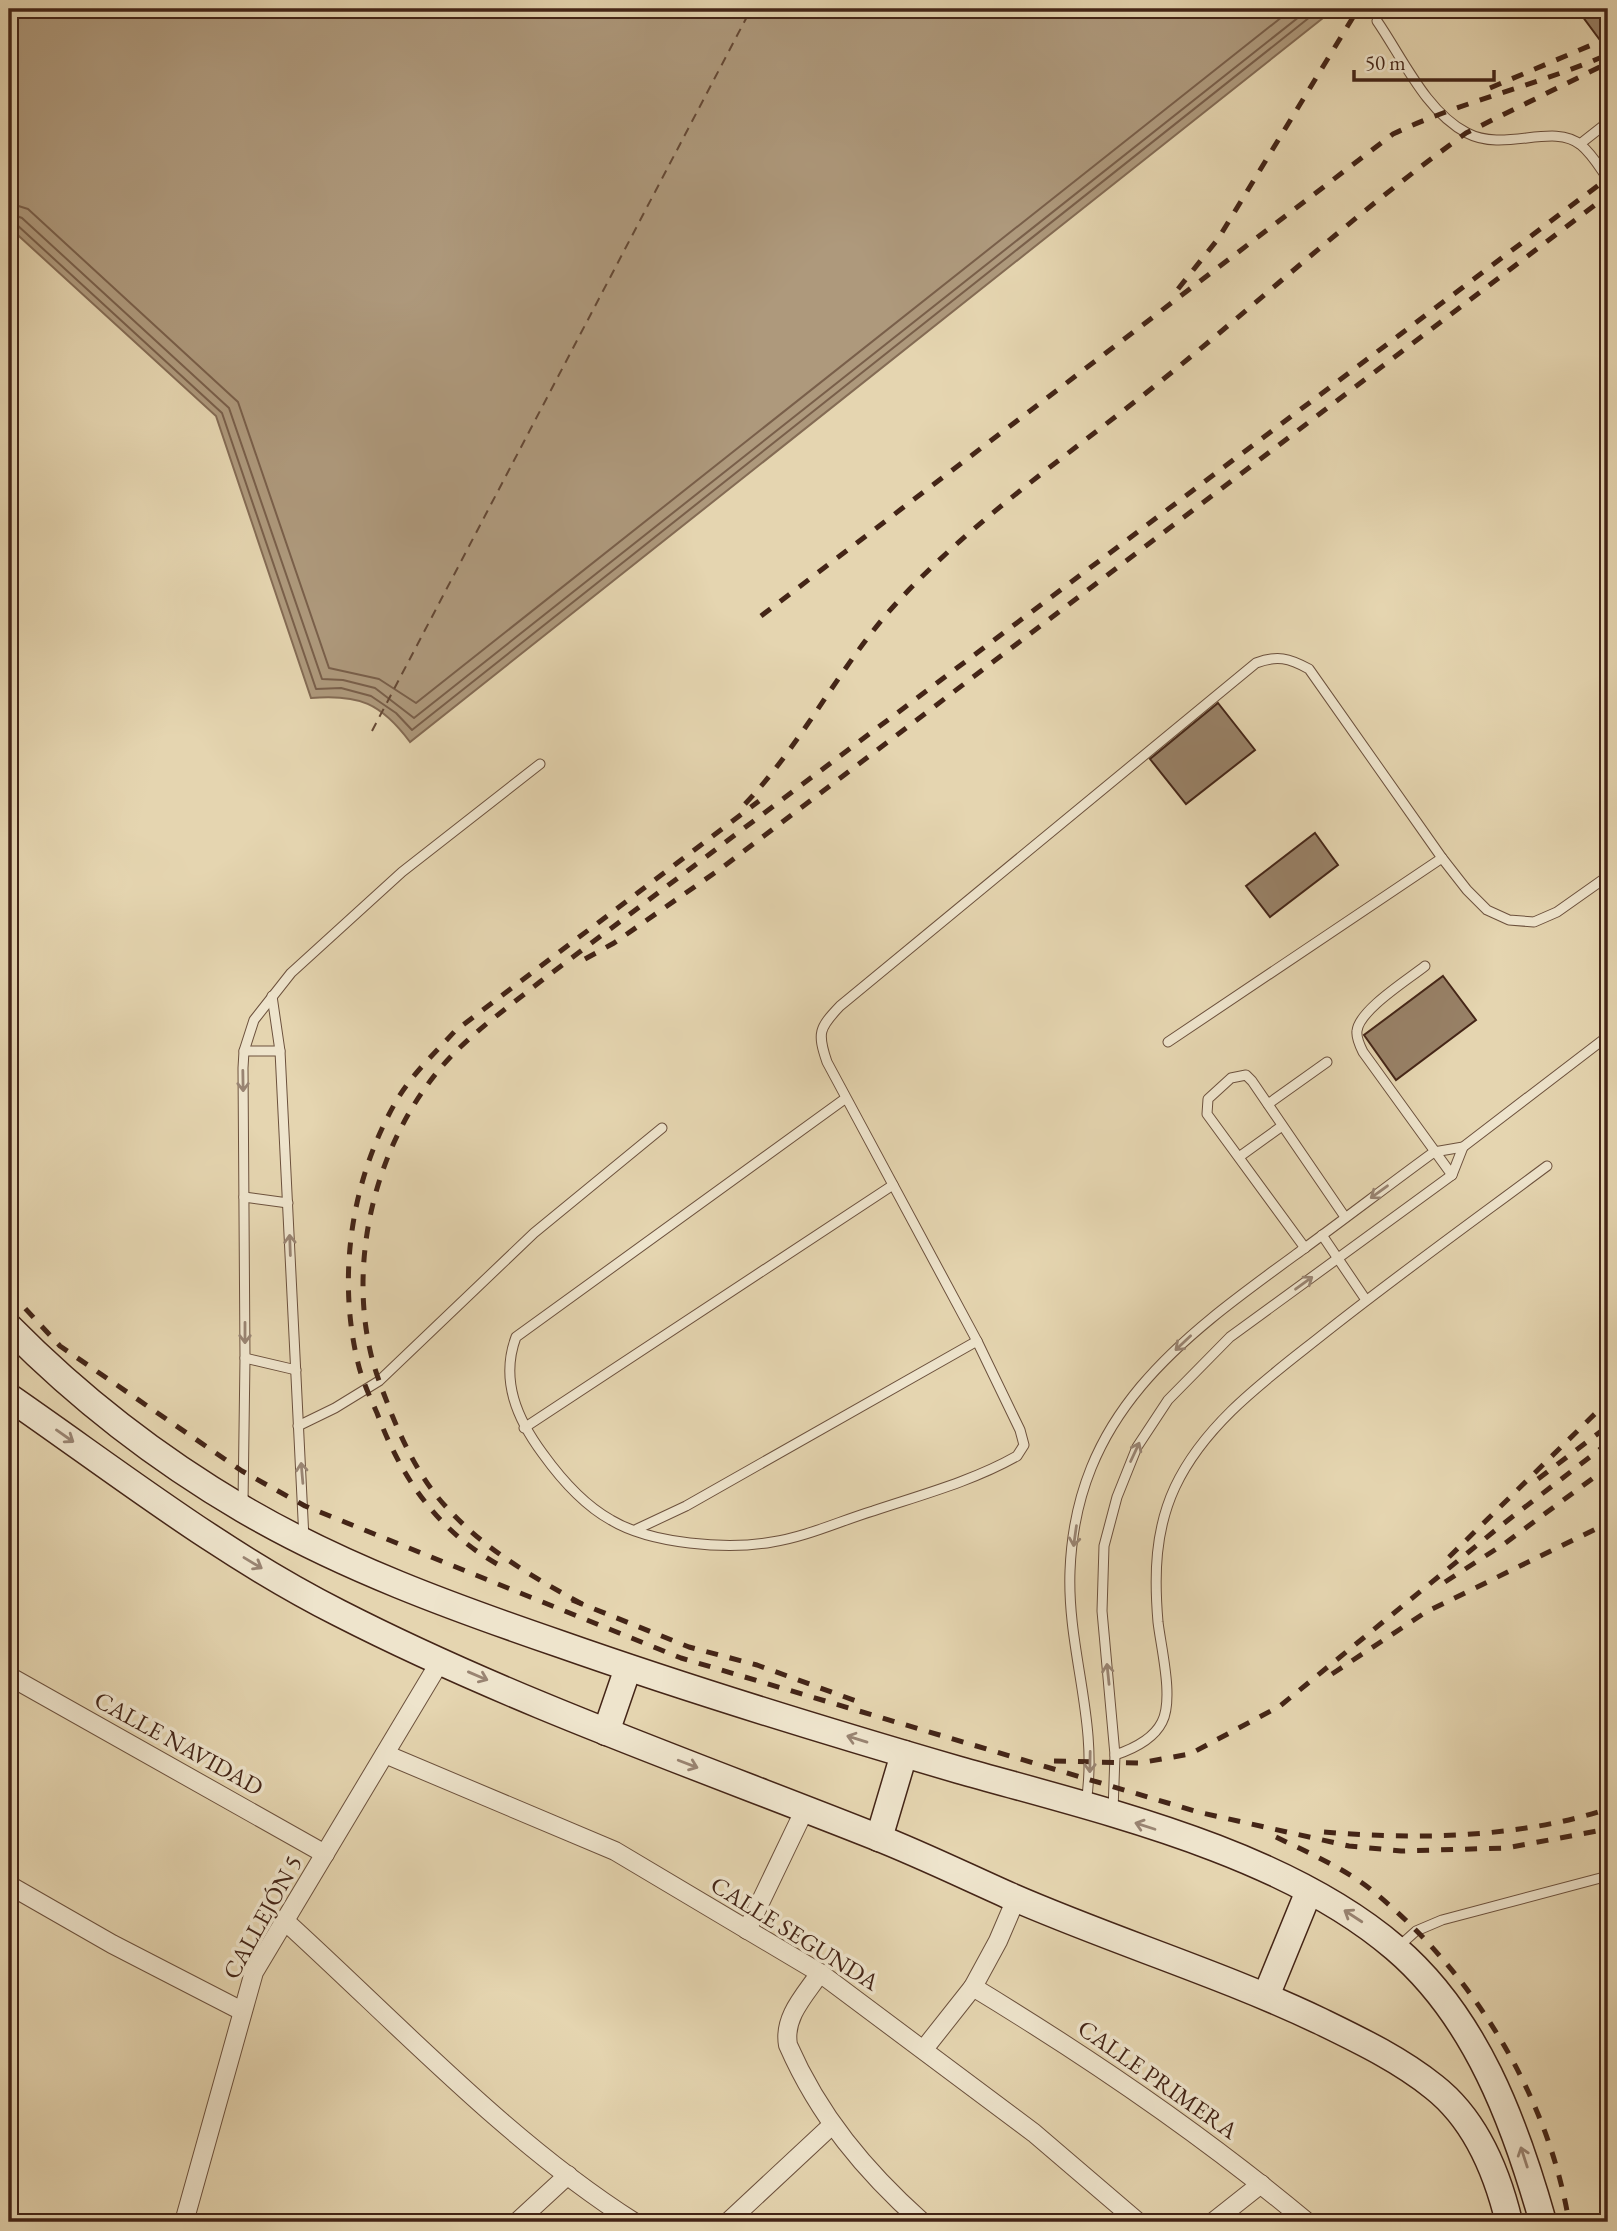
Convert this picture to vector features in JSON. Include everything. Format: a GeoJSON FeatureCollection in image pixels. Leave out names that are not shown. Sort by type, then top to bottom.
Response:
{"type":"FeatureCollection","features":[{"type":"Feature","properties":{"kind":"main road"},"geometry":{"type":"LineString","coordinates":[[9,1327],[74,1390],[128,1433],[243,1509],[304,1541],[387,1579],[486,1619],[628,1668],[904,1754],[1086,1806],[1227,1853],[1309,1891],[1354,1916],[1396,1949],[1423,1975],[1478,2054],[1506,2109],[1524,2154],[1543,2222]]}},
{"type":"Feature","properties":{"kind":"main road"},"geometry":{"type":"LineString","coordinates":[[9,1397],[252,1563],[338,1612],[606,1732],[879,1838],[1016,1899],[1266,1996],[1397,2062],[1437,2089],[1470,2127],[1487,2154],[1508,2222]]}},
{"type":"Feature","properties":{"kind":"main road"},"geometry":{"type":"LineString","coordinates":[[606,1732],[628,1668]]}},
{"type":"Feature","properties":{"kind":"main road"},"geometry":{"type":"LineString","coordinates":[[879,1838],[904,1754]]}},
{"type":"Feature","properties":{"kind":"main road"},"geometry":{"type":"LineString","coordinates":[[1266,1996],[1309,1891]]}},
{"type":"Feature","properties":{"kind":"main road"},"geometry":{"type":"LineString","coordinates":[[1470,2127],[1506,2109]]}},
{"type":"Feature","properties":{"kind":"street","name":"CALLEJÓN 5"},"geometry":{"type":"LineString","coordinates":[[184,2222],[254,1972],[441,1660]]}},
{"type":"Feature","properties":{"kind":"street","name":"CALLE NAVIDAD"},"geometry":{"type":"LineString","coordinates":[[9,1676],[325,1854]]}},
{"type":"Feature","properties":{"kind":"street","name":"CALLE SEGUNDA"},"geometry":{"type":"LineString","coordinates":[[385,1754],[615,1851],[820,1973],[1034,2133],[1138,2222]]}},
{"type":"Feature","properties":{"kind":"street"},"geometry":{"type":"LineString","coordinates":[[747,1930],[805,1809]]}},
{"type":"Feature","properties":{"kind":"street"},"geometry":{"type":"LineString","coordinates":[[9,1885],[112,1944],[242,2011]]}},
{"type":"Feature","properties":{"kind":"street"},"geometry":{"type":"LineString","coordinates":[[924,2049],[973,1987],[998,1941],[1016,1899]]}},
{"type":"Feature","properties":{"kind":"street"},"geometry":{"type":"LineString","coordinates":[[285,1921],[425,2051],[568,2175],[634,2222]]}},
{"type":"Feature","properties":{"kind":"street"},"geometry":{"type":"LineString","coordinates":[[820,1973],[792,2014],[785,2032],[796,2065],[831,2126],[862,2164],[922,2222]]}},
{"type":"Feature","properties":{"kind":"street","name":"CALLE PRIMERA"},"geometry":{"type":"LineString","coordinates":[[973,1987],[1121,2080],[1261,2184],[1307,2222]]}},
{"type":"Feature","properties":{"kind":"street"},"geometry":{"type":"LineString","coordinates":[[728,2222],[831,2126]]}},
{"type":"Feature","properties":{"kind":"street"},"geometry":{"type":"LineString","coordinates":[[517,2222],[568,2175]]}},
{"type":"Feature","properties":{"kind":"street"},"geometry":{"type":"LineString","coordinates":[[1213,2222],[1261,2184]]}},
{"type":"Feature","properties":{"kind":"lane"},"geometry":{"type":"LineString","coordinates":[[1377,20],[1426,94],[1451,122],[1466,133],[1508,142],[1556,134],[1580,144],[1608,179]]}},
{"type":"Feature","properties":{"kind":"lane"},"geometry":{"type":"LineString","coordinates":[[1580,144],[1608,122]]}},
{"type":"Feature","properties":{"kind":"lane"},"geometry":{"type":"LineString","coordinates":[[846,1097],[516,1337],[509,1354],[509,1376],[524,1428],[551,1466],[586,1503],[613,1522],[686,1542],[719,1546],[775,1542],[902,1502],[1010,1460],[1024,1445],[1020,1430],[977,1341],[846,1097],[820,1042],[822,1025],[841,1006],[1237,677],[1272,657],[1291,659],[1309,669],[1443,858],[1487,910],[1509,920],[1534,922],[1557,912],[1608,876]]}},
{"type":"Feature","properties":{"kind":"lane"},"geometry":{"type":"LineString","coordinates":[[243,1509],[246,1358],[244,1051],[254,1020],[314,950],[402,872],[540,765]]}},
{"type":"Feature","properties":{"kind":"lane"},"geometry":{"type":"LineString","coordinates":[[1168,1042],[1443,858]]}},
{"type":"Feature","properties":{"kind":"lane"},"geometry":{"type":"LineString","coordinates":[[1425,966],[1367,1012],[1357,1030],[1363,1052],[1452,1175]]}},
{"type":"Feature","properties":{"kind":"lane"},"geometry":{"type":"LineString","coordinates":[[272,996],[280,1051],[298,1426],[305,1506],[304,1541]]}},
{"type":"Feature","properties":{"kind":"lane"},"geometry":{"type":"LineString","coordinates":[[1086,1806],[1091,1762],[1090,1727],[1073,1620],[1070,1571],[1079,1509],[1094,1458],[1117,1416],[1164,1361],[1218,1311],[1434,1152],[1463,1147],[1608,1036]]}},
{"type":"Feature","properties":{"kind":"lane"},"geometry":{"type":"LineString","coordinates":[[244,1051],[280,1051]]}},
{"type":"Feature","properties":{"kind":"lane"},"geometry":{"type":"LineString","coordinates":[[1268,1104],[1328,1062]]}},
{"type":"Feature","properties":{"kind":"lane"},"geometry":{"type":"LineString","coordinates":[[1305,1248],[1207,1114],[1208,1099],[1231,1078],[1246,1075],[1345,1217]]}},
{"type":"Feature","properties":{"kind":"lane"},"geometry":{"type":"LineString","coordinates":[[1239,1157],[1282,1126]]}},
{"type":"Feature","properties":{"kind":"lane"},"geometry":{"type":"LineString","coordinates":[[298,1426],[335,1408],[379,1381],[534,1233],[662,1128]]}},
{"type":"Feature","properties":{"kind":"lane"},"geometry":{"type":"LineString","coordinates":[[1113,1815],[1115,1755],[1102,1611],[1104,1546],[1117,1497],[1137,1447],[1168,1401],[1215,1351],[1452,1175],[1463,1147]]}},
{"type":"Feature","properties":{"kind":"lane"},"geometry":{"type":"LineString","coordinates":[[1115,1755],[1136,1748],[1162,1722],[1167,1700],[1156,1570],[1160,1525],[1176,1485],[1208,1438],[1250,1392],[1366,1300],[1547,1166]]}},
{"type":"Feature","properties":{"kind":"lane"},"geometry":{"type":"LineString","coordinates":[[524,1428],[893,1185]]}},
{"type":"Feature","properties":{"kind":"lane"},"geometry":{"type":"LineString","coordinates":[[244,1196],[288,1203]]}},
{"type":"Feature","properties":{"kind":"lane"},"geometry":{"type":"LineString","coordinates":[[1322,1235],[1366,1300]]}},
{"type":"Feature","properties":{"kind":"lane"},"geometry":{"type":"LineString","coordinates":[[637,1530],[686,1506],[977,1341]]}},
{"type":"Feature","properties":{"kind":"lane"},"geometry":{"type":"LineString","coordinates":[[246,1358],[296,1370]]}},
{"type":"Feature","properties":{"kind":"lane"},"geometry":{"type":"LineString","coordinates":[[1396,1949],[1416,1931],[1442,1920],[1608,1876]]}},
{"type":"Feature","properties":{"kind":"water"},"geometry":{"type":"Polygon","coordinates":[[[9,9],[1325,9],[1328,14],[410,742],[389,718],[368,704],[343,698],[311,698],[216,416],[9,227],[9,9]]]}},
{"type":"Feature","properties":{"kind":"building"},"geometry":{"type":"Polygon","coordinates":[[[1577,9],[1608,9],[1608,51],[1577,9]]]}},
{"type":"Feature","properties":{"kind":"building"},"geometry":{"type":"Polygon","coordinates":[[[1218,703],[1255,750],[1186,804],[1150,759],[1218,703]]]}},
{"type":"Feature","properties":{"kind":"building"},"geometry":{"type":"Polygon","coordinates":[[[1315,833],[1338,865],[1270,917],[1246,886],[1315,833]]]}},
{"type":"Feature","properties":{"kind":"building"},"geometry":{"type":"Polygon","coordinates":[[[1443,976],[1476,1020],[1396,1080],[1364,1035],[1443,976]]]}},
{"type":"Feature","properties":{"kind":"ferry route"},"geometry":{"type":"LineString","coordinates":[[372,731],[751,9]]}},
{"type":"Feature","properties":{"kind":"railway"},"geometry":{"type":"LineString","coordinates":[[1178,289],[1218,239],[1358,9]]}},
{"type":"Feature","properties":{"kind":"railway"},"geometry":{"type":"LineString","coordinates":[[1490,88],[1608,38]]}},
{"type":"Feature","properties":{"kind":"railway"},"geometry":{"type":"LineString","coordinates":[[761,616],[1393,134],[1602,57]]}},
{"type":"Feature","properties":{"kind":"railway"},"geometry":{"type":"LineString","coordinates":[[745,804],[787,753],[883,619],[905,594],[965,537],[1029,483],[1161,381],[1365,211],[1466,133],[1608,63]]}},
{"type":"Feature","properties":{"kind":"railway"},"geometry":{"type":"LineString","coordinates":[[582,1604],[495,1551],[440,1500],[423,1477],[403,1440],[374,1367],[365,1316],[363,1281],[371,1211],[393,1144],[428,1084],[466,1041],[541,981],[1608,178]]}},
{"type":"Feature","properties":{"kind":"railway"},"geometry":{"type":"LineString","coordinates":[[585,959],[614,943],[723,867],[1608,195]]}},
{"type":"Feature","properties":{"kind":"railway"},"geometry":{"type":"LineString","coordinates":[[497,1564],[456,1535],[409,1480],[397,1459],[362,1376],[352,1330],[349,1264],[358,1198],[367,1166],[379,1135],[400,1095],[422,1066],[455,1031],[759,801]]}},
{"type":"Feature","properties":{"kind":"railway"},"geometry":{"type":"LineString","coordinates":[[9,1291],[60,1346],[242,1471],[305,1506],[681,1658],[1198,1812],[1349,1846],[1401,1851],[1506,1848],[1608,1829]]}},
{"type":"Feature","properties":{"kind":"railway"},"geometry":{"type":"LineString","coordinates":[[1449,1557],[1608,1401]]}},
{"type":"Feature","properties":{"kind":"railway"},"geometry":{"type":"LineString","coordinates":[[1538,1479],[1608,1426]]}},
{"type":"Feature","properties":{"kind":"railway"},"geometry":{"type":"LineString","coordinates":[[1054,1761],[1139,1763],[1190,1754],[1280,1706],[1503,1524],[1608,1443]]}},
{"type":"Feature","properties":{"kind":"railway"},"geometry":{"type":"LineString","coordinates":[[1445,1582],[1504,1544],[1608,1467]]}},
{"type":"Feature","properties":{"kind":"railway"},"geometry":{"type":"LineString","coordinates":[[1332,1674],[1426,1612],[1608,1523]]}},
{"type":"Feature","properties":{"kind":"railway"},"geometry":{"type":"LineString","coordinates":[[572,1600],[689,1647],[757,1665],[859,1702]]}},
{"type":"Feature","properties":{"kind":"railway"},"geometry":{"type":"LineString","coordinates":[[1324,1832],[1395,1836],[1468,1834],[1539,1826],[1608,1809]]}},
{"type":"Feature","properties":{"kind":"railway"},"geometry":{"type":"LineString","coordinates":[[1276,1837],[1339,1869],[1374,1892],[1410,1924],[1474,1999],[1501,2040],[1544,2128],[1559,2175],[1569,2222]]}}]}
